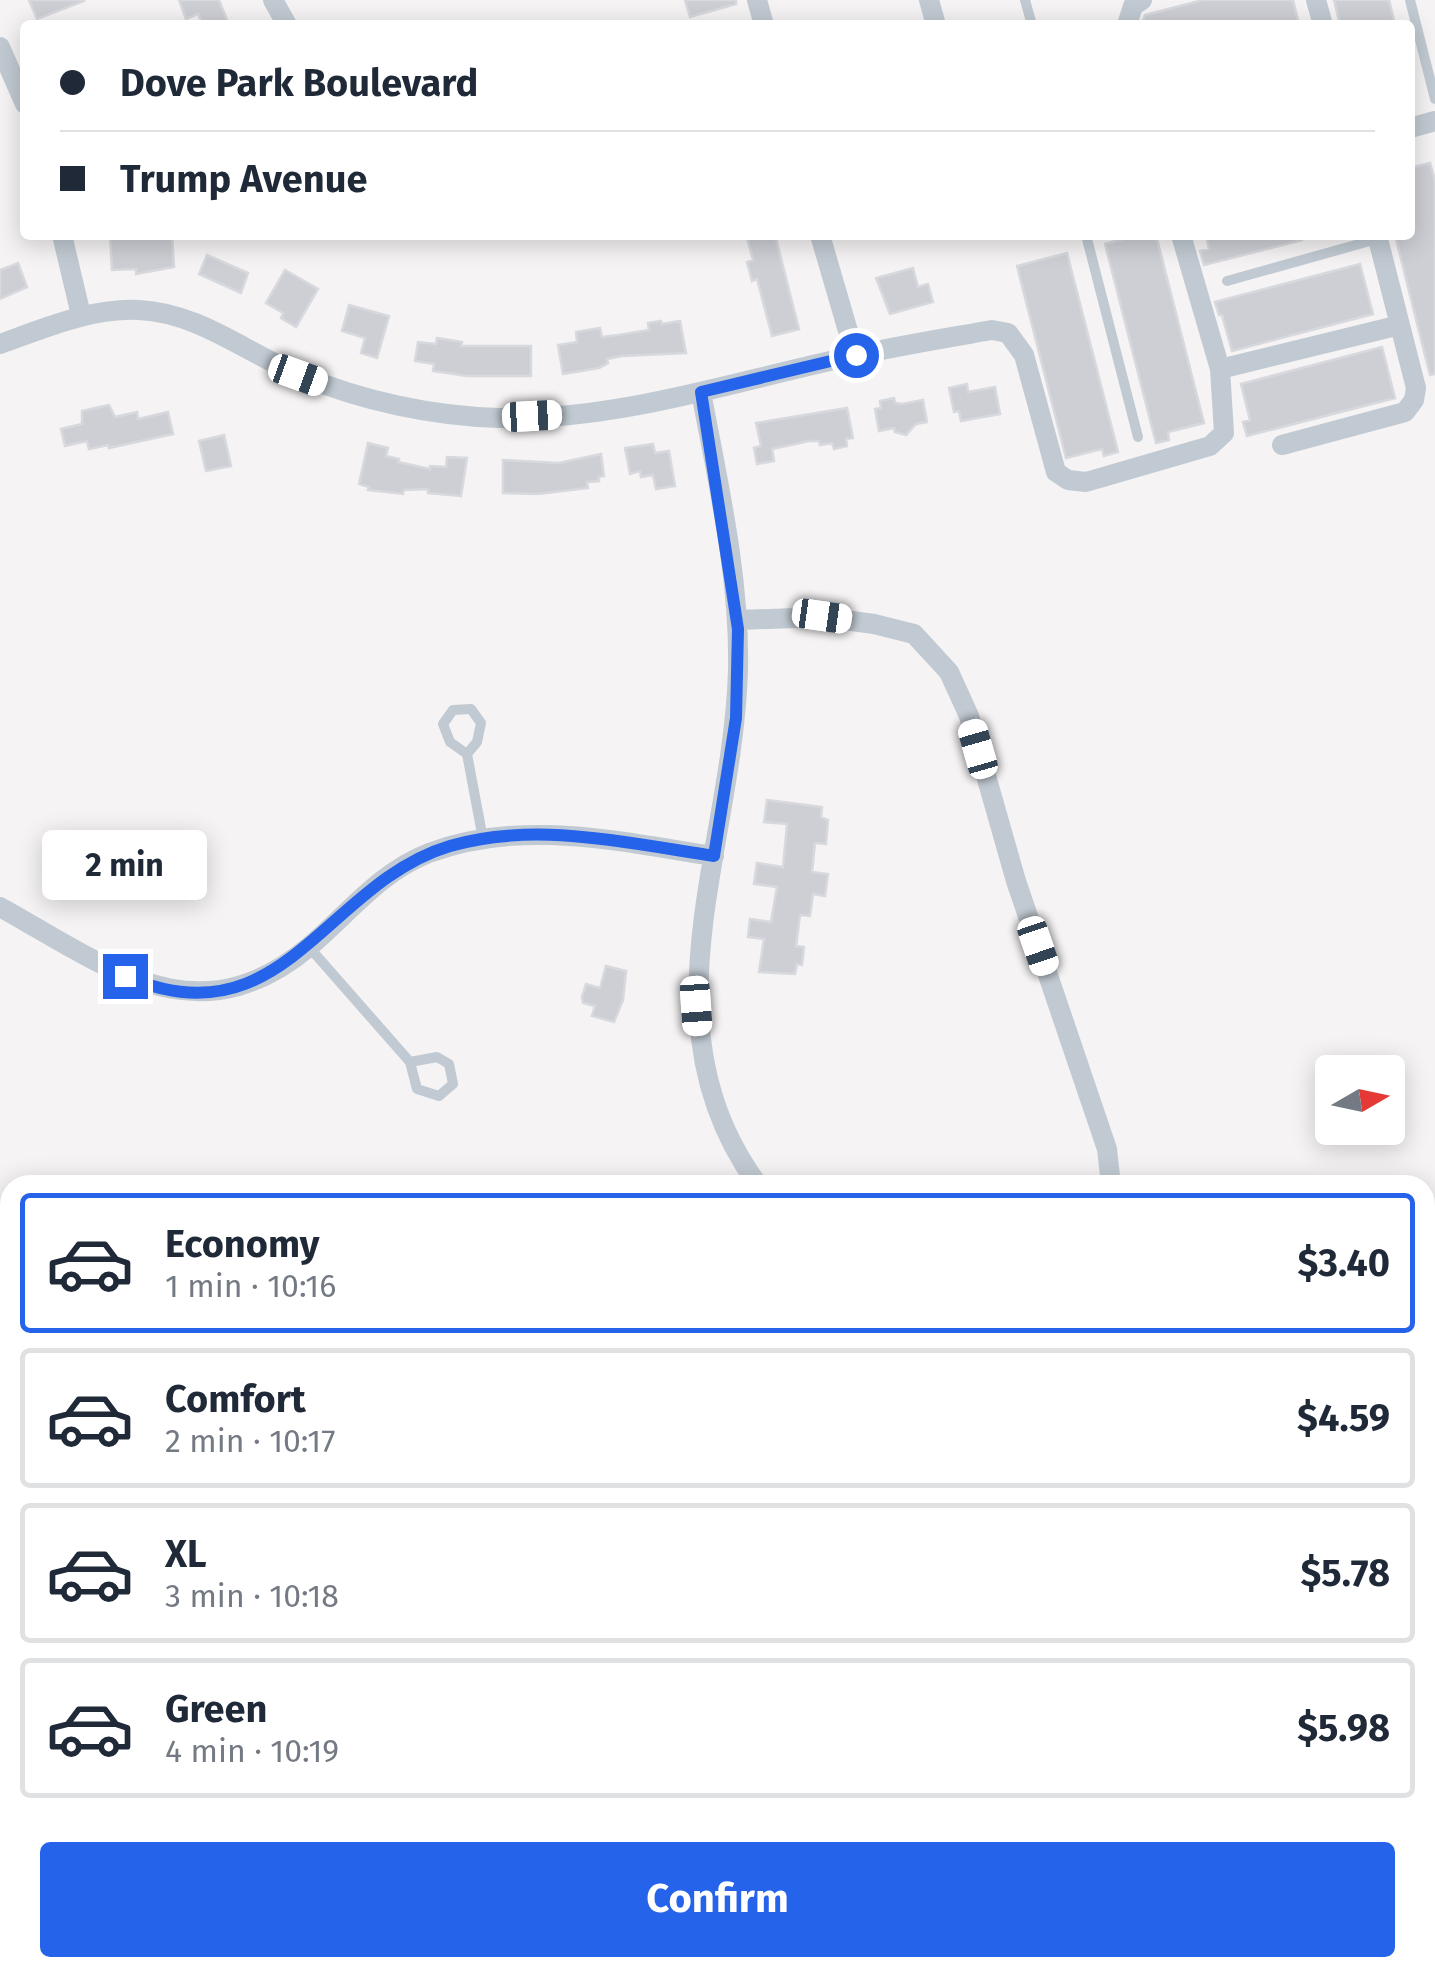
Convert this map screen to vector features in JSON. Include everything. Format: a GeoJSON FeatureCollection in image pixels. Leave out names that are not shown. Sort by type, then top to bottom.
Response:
{"type":"FeatureCollection","features":[{"type":"Feature","properties":{"kind":"street"},"geometry":{"type":"LineString","coordinates":[[1129,20],[1133,6],[1142,0]]}},
{"type":"Feature","properties":{"kind":"street"},"geometry":{"type":"LineString","coordinates":[[1,53],[20,93]]}},
{"type":"Feature","properties":{"kind":"street"},"geometry":{"type":"LineString","coordinates":[[63,240],[82,315]]}},
{"type":"Feature","properties":{"kind":"street"},"geometry":{"type":"LineString","coordinates":[[822,240],[856,355]]}},
{"type":"Feature","properties":{"kind":"street"},"geometry":{"type":"LineString","coordinates":[[0,344],[82,315],[139,310],[193,321],[298,375],[334,388],[417,410],[501,418],[564,415],[701,392],[856,355],[992,330],[1008,333],[1024,355],[1056,472],[1068,480],[1086,482],[1210,446],[1224,433],[1220,368],[1182,240]]}},
{"type":"Feature","properties":{"kind":"street"},"geometry":{"type":"LineString","coordinates":[[1282,445],[1405,412],[1416,388],[1379,240]]}},
{"type":"Feature","properties":{"kind":"street"},"geometry":{"type":"LineString","coordinates":[[1220,368],[1400,326]]}},
{"type":"Feature","properties":{"kind":"street"},"geometry":{"type":"LineString","coordinates":[[701,392],[738,620],[736,718],[697,982],[701,1057],[720,1120],[752,1175]]}},
{"type":"Feature","properties":{"kind":"street"},"geometry":{"type":"LineString","coordinates":[[738,620],[822,616],[874,624],[914,634],[949,672],[969,716],[1016,881],[1107,1149],[1110,1175]]}},
{"type":"Feature","properties":{"kind":"street"},"geometry":{"type":"LineString","coordinates":[[0,908],[125,976],[173,992],[196,993],[254,980],[309,947],[394,871],[430,853],[483,839],[551,834],[714,856]]}},
{"type":"Feature","properties":{"kind":"lane"},"geometry":{"type":"LineString","coordinates":[[1410,0],[1435,99]]}},
{"type":"Feature","properties":{"kind":"lane"},"geometry":{"type":"LineString","coordinates":[[1087,240],[1138,437]]}},
{"type":"Feature","properties":{"kind":"lane"},"geometry":{"type":"LineString","coordinates":[[1227,281],[1368,240]]}},
{"type":"Feature","properties":{"kind":"lane"},"geometry":{"type":"LineString","coordinates":[[467,754],[477,742],[480,723],[470,709],[454,710],[443,724],[450,742],[467,754],[483,839]]}},
{"type":"Feature","properties":{"kind":"lane"},"geometry":{"type":"LineString","coordinates":[[309,947],[410,1062],[417,1088],[439,1096],[453,1084],[449,1064],[438,1057],[410,1062]]}},
{"type":"Feature","properties":{"kind":"building"},"geometry":{"type":"Polygon","coordinates":[[[29,0],[84,0],[84,1],[37,19],[29,0]]]}},
{"type":"Feature","properties":{"kind":"building"},"geometry":{"type":"Polygon","coordinates":[[[179,0],[219,0],[227,20],[201,20],[198,14],[186,19],[179,0]]]}},
{"type":"Feature","properties":{"kind":"building"},"geometry":{"type":"Polygon","coordinates":[[[685,0],[736,0],[736,4],[690,17],[685,0]]]}},
{"type":"Feature","properties":{"kind":"building"},"geometry":{"type":"Polygon","coordinates":[[[1203,0],[1293,0],[1298,20],[1143,20],[1145,15],[1203,0]]]}},
{"type":"Feature","properties":{"kind":"building"},"geometry":{"type":"Polygon","coordinates":[[[1334,0],[1389,0],[1394,20],[1339,20],[1334,0]]]}},
{"type":"Feature","properties":{"kind":"building"},"geometry":{"type":"Polygon","coordinates":[[[1430,163],[1435,181],[1435,374],[1430,375],[1396,240],[1415,240],[1415,167],[1430,163]]]}},
{"type":"Feature","properties":{"kind":"building"},"geometry":{"type":"Polygon","coordinates":[[[110,240],[172,240],[174,267],[136,274],[136,269],[112,270],[110,240]]]}},
{"type":"Feature","properties":{"kind":"building"},"geometry":{"type":"Polygon","coordinates":[[[776,240],[799,329],[772,336],[757,279],[752,281],[747,262],[753,260],[748,241],[776,240]]]}},
{"type":"Feature","properties":{"kind":"building"},"geometry":{"type":"Polygon","coordinates":[[[1157,240],[1204,423],[1168,432],[1169,440],[1156,443],[1105,244],[1157,240]]]}},
{"type":"Feature","properties":{"kind":"building"},"geometry":{"type":"Polygon","coordinates":[[[1207,240],[1302,240],[1204,265],[1200,251],[1209,249],[1207,240]]]}},
{"type":"Feature","properties":{"kind":"building"},"geometry":{"type":"Polygon","coordinates":[[[1067,253],[1118,452],[1104,456],[1102,449],[1066,458],[1017,266],[1067,253]]]}},
{"type":"Feature","properties":{"kind":"building"},"geometry":{"type":"Polygon","coordinates":[[[207,255],[248,273],[241,293],[199,274],[207,255]]]}},
{"type":"Feature","properties":{"kind":"building"},"geometry":{"type":"Polygon","coordinates":[[[18,263],[27,287],[0,299],[0,270],[18,263]]]}},
{"type":"Feature","properties":{"kind":"building"},"geometry":{"type":"Polygon","coordinates":[[[1360,264],[1373,314],[1232,351],[1215,302],[1360,264]]]}},
{"type":"Feature","properties":{"kind":"building"},"geometry":{"type":"Polygon","coordinates":[[[913,268],[918,287],[928,284],[933,302],[890,314],[876,278],[913,268]]]}},
{"type":"Feature","properties":{"kind":"building"},"geometry":{"type":"Polygon","coordinates":[[[285,270],[318,289],[296,327],[266,303],[285,270]]]}},
{"type":"Feature","properties":{"kind":"building"},"geometry":{"type":"Polygon","coordinates":[[[349,305],[389,316],[377,358],[361,353],[365,338],[342,331],[349,305]]]}},
{"type":"Feature","properties":{"kind":"building"},"geometry":{"type":"Polygon","coordinates":[[[680,321],[686,353],[622,356],[607,359],[608,363],[599,368],[563,374],[558,345],[577,342],[576,332],[600,328],[602,337],[618,335],[649,330],[648,323],[680,321]]]}},
{"type":"Feature","properties":{"kind":"building"},"geometry":{"type":"Polygon","coordinates":[[[437,338],[462,342],[461,346],[531,346],[531,376],[467,376],[433,371],[434,364],[415,361],[418,342],[436,344],[437,338]]]}},
{"type":"Feature","properties":{"kind":"building"},"geometry":{"type":"Polygon","coordinates":[[[1382,347],[1395,398],[1247,436],[1243,422],[1250,420],[1241,384],[1382,347]]]}},
{"type":"Feature","properties":{"kind":"building"},"geometry":{"type":"Polygon","coordinates":[[[967,384],[968,392],[995,387],[1000,414],[961,421],[959,411],[954,412],[949,388],[967,384]]]}},
{"type":"Feature","properties":{"kind":"building"},"geometry":{"type":"Polygon","coordinates":[[[894,398],[895,403],[902,404],[923,400],[927,422],[916,424],[906,435],[894,428],[879,431],[875,409],[881,408],[880,401],[894,398]]]}},
{"type":"Feature","properties":{"kind":"building"},"geometry":{"type":"Polygon","coordinates":[[[109,405],[115,417],[137,412],[138,419],[168,412],[173,434],[109,448],[108,445],[89,449],[87,441],[65,446],[61,429],[82,424],[82,411],[109,405]]]}},
{"type":"Feature","properties":{"kind":"building"},"geometry":{"type":"Polygon","coordinates":[[[847,408],[853,438],[846,439],[847,446],[834,449],[832,443],[820,445],[819,441],[809,441],[772,449],[774,461],[757,464],[754,448],[761,446],[756,423],[847,408]]]}},
{"type":"Feature","properties":{"kind":"building"},"geometry":{"type":"Polygon","coordinates":[[[224,435],[231,466],[206,471],[199,441],[224,435]]]}},
{"type":"Feature","properties":{"kind":"building"},"geometry":{"type":"Polygon","coordinates":[[[368,443],[388,448],[386,456],[399,459],[398,462],[430,469],[446,467],[447,457],[467,458],[461,496],[428,493],[428,489],[404,490],[403,494],[368,490],[369,487],[359,484],[368,443]]]}},
{"type":"Feature","properties":{"kind":"building"},"geometry":{"type":"Polygon","coordinates":[[[653,444],[655,453],[669,451],[675,486],[656,489],[653,475],[641,477],[640,471],[630,474],[625,448],[653,444]]]}},
{"type":"Feature","properties":{"kind":"building"},"geometry":{"type":"Polygon","coordinates":[[[601,454],[604,476],[599,481],[587,482],[588,488],[538,494],[503,493],[503,460],[559,463],[601,454]]]}},
{"type":"Feature","properties":{"kind":"building"},"geometry":{"type":"Polygon","coordinates":[[[767,800],[822,807],[821,817],[828,820],[826,844],[815,843],[812,872],[828,874],[825,896],[813,894],[810,916],[800,915],[796,946],[804,947],[802,965],[797,964],[795,974],[759,972],[764,939],[748,937],[750,919],[771,922],[777,887],[754,884],[757,863],[783,867],[787,824],[764,822],[767,800]]]}},
{"type":"Feature","properties":{"kind":"building"},"geometry":{"type":"Polygon","coordinates":[[[606,966],[626,971],[623,1000],[614,1022],[592,1016],[595,1006],[583,1003],[582,997],[586,984],[600,988],[606,966]]]}},
{"type":"Feature","properties":{"kind":"route"},"geometry":{"type":"LineString","coordinates":[[125,976],[173,992],[196,993],[266,976],[309,947],[394,871],[430,853],[472,841],[551,834],[714,856],[736,718],[738,629],[701,392],[856,355]]}}]}
